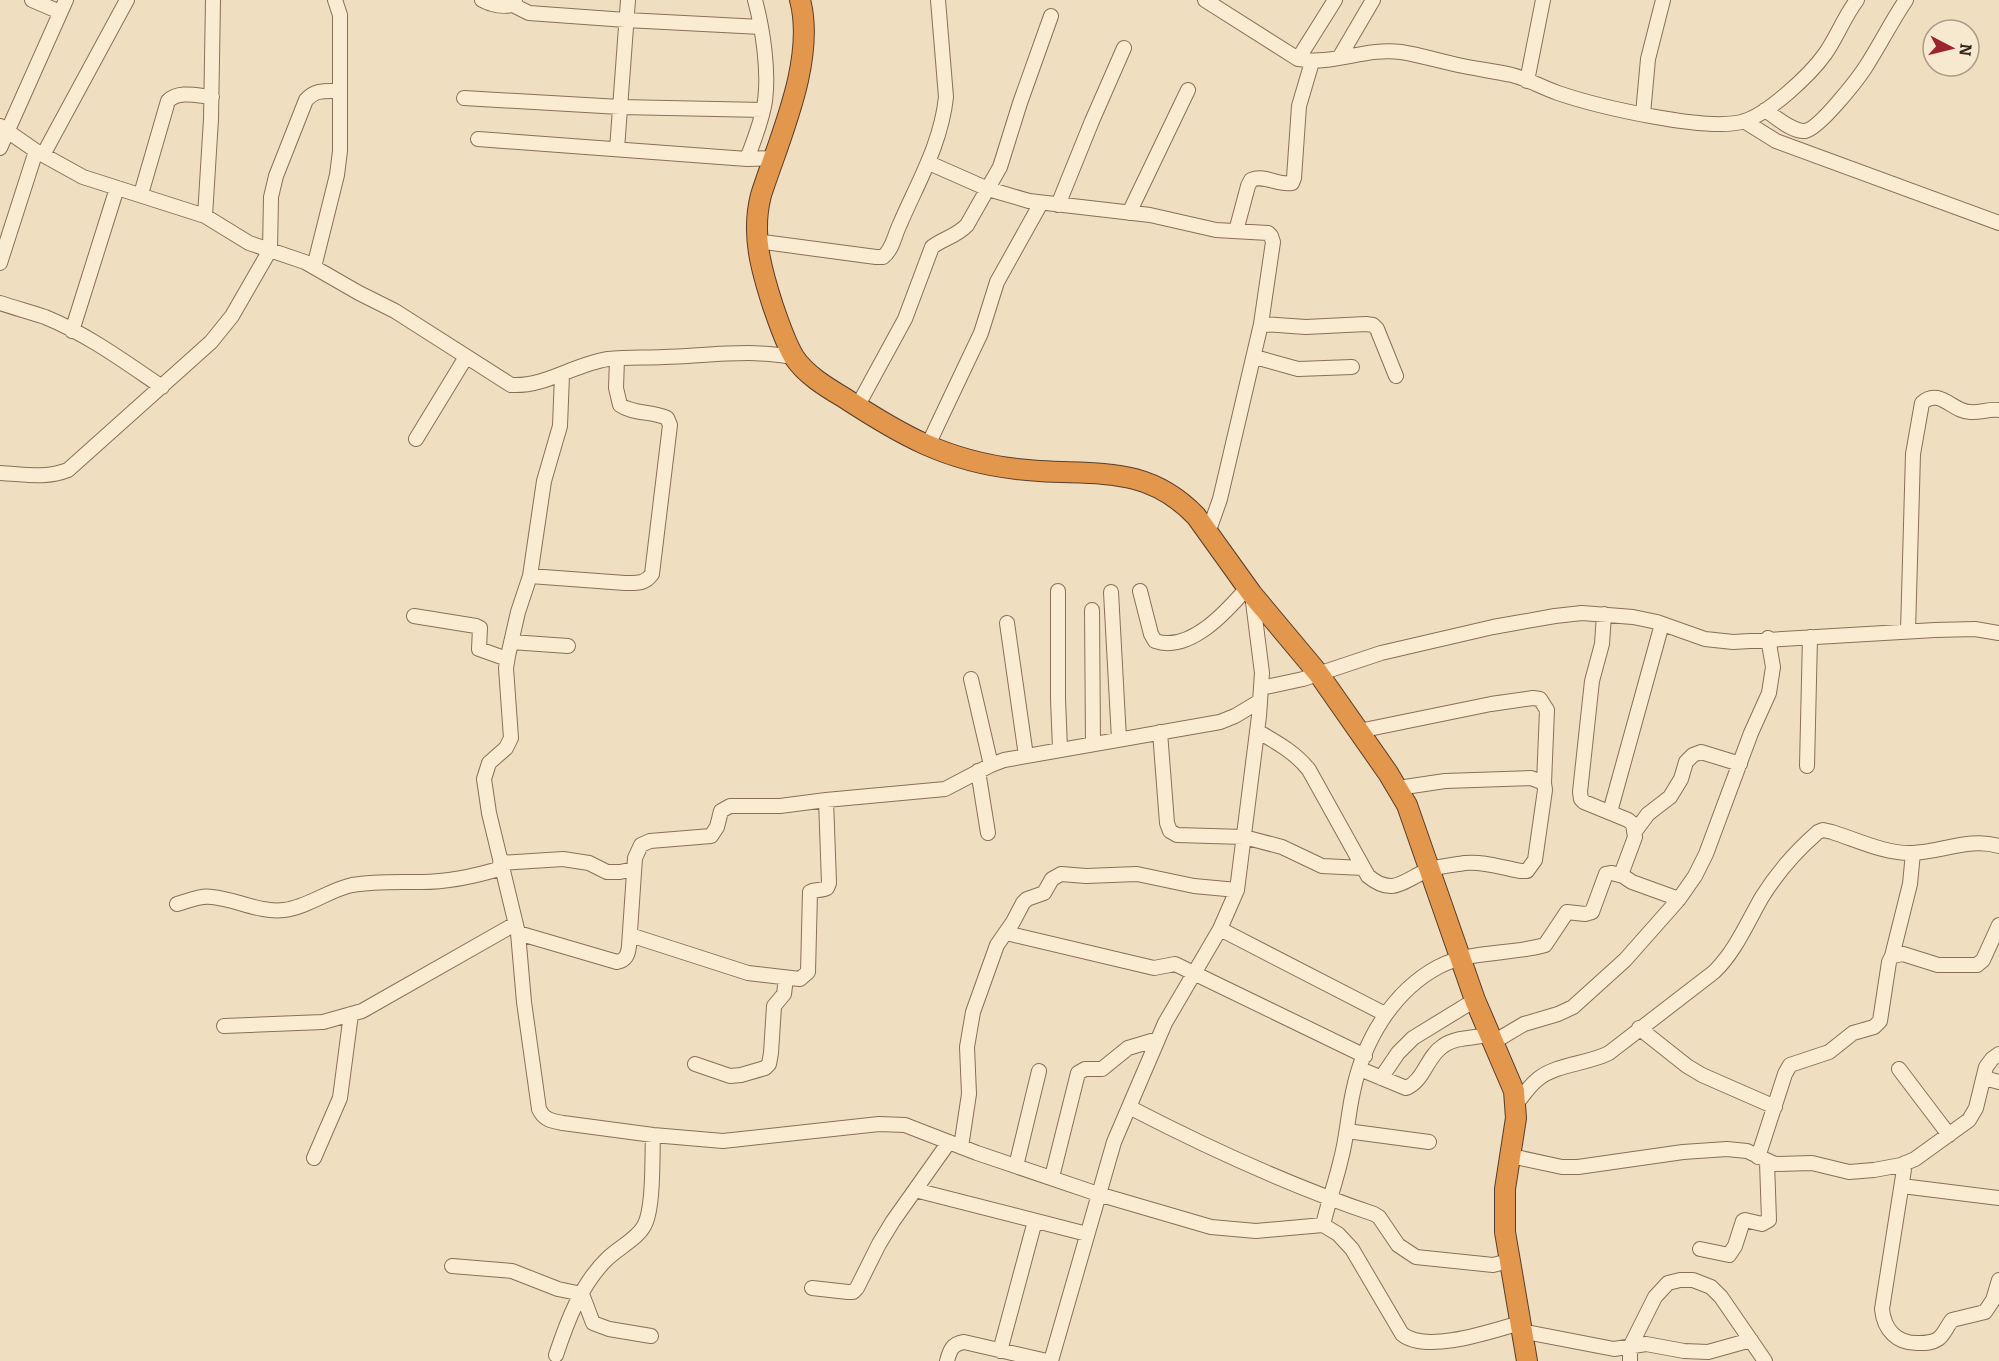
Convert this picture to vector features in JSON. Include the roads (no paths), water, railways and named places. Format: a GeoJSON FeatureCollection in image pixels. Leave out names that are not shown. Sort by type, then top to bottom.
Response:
{"type":"FeatureCollection","features":[{"type":"Feature","properties":{"kind":"highway"},"geometry":{"type":"LineString","coordinates":[[800,0],[803,21],[800,67],[793,102],[757,212],[756,241],[771,300],[794,357],[815,378],[857,407],[927,447],[970,460],[1014,469],[1128,476],[1160,487],[1185,505],[1250,591],[1318,673],[1359,730],[1407,805],[1475,1000],[1490,1039],[1510,1079],[1516,1104],[1516,1118],[1505,1189],[1505,1232],[1527,1361]]}},
{"type":"Feature","properties":{"kind":"street"},"geometry":{"type":"LineString","coordinates":[[0,148],[3,129],[63,6],[32,0]]}},
{"type":"Feature","properties":{"kind":"street"},"geometry":{"type":"LineString","coordinates":[[0,263],[40,153],[127,0]]}},
{"type":"Feature","properties":{"kind":"street"},"geometry":{"type":"LineString","coordinates":[[205,216],[212,97],[213,0]]}},
{"type":"Feature","properties":{"kind":"street"},"geometry":{"type":"LineString","coordinates":[[314,267],[337,175],[340,151],[340,15],[335,0]]}},
{"type":"Feature","properties":{"kind":"street"},"geometry":{"type":"LineString","coordinates":[[482,0],[506,6],[514,2],[529,13],[761,27]]}},
{"type":"Feature","properties":{"kind":"street"},"geometry":{"type":"LineString","coordinates":[[617,149],[628,0]]}},
{"type":"Feature","properties":{"kind":"street"},"geometry":{"type":"LineString","coordinates":[[747,159],[763,110],[767,81],[761,27],[755,0]]}},
{"type":"Feature","properties":{"kind":"street"},"geometry":{"type":"LineString","coordinates":[[756,241],[883,257],[889,253],[929,163],[945,111],[946,97],[938,0]]}},
{"type":"Feature","properties":{"kind":"street"},"geometry":{"type":"LineString","coordinates":[[1205,0],[1305,60],[1339,58],[1381,51],[1400,52],[1514,76],[1558,93],[1643,114],[1698,122],[1744,121],[1777,102],[1823,57],[1857,0]]}},
{"type":"Feature","properties":{"kind":"street"},"geometry":{"type":"LineString","coordinates":[[1236,231],[1251,180],[1262,178],[1284,184],[1292,183],[1305,60],[1335,0]]}},
{"type":"Feature","properties":{"kind":"street"},"geometry":{"type":"LineString","coordinates":[[1339,58],[1374,0]]}},
{"type":"Feature","properties":{"kind":"street"},"geometry":{"type":"LineString","coordinates":[[1527,81],[1543,0]]}},
{"type":"Feature","properties":{"kind":"street"},"geometry":{"type":"LineString","coordinates":[[1643,114],[1648,59],[1663,0]]}},
{"type":"Feature","properties":{"kind":"street"},"geometry":{"type":"LineString","coordinates":[[1765,110],[1795,129],[1804,131],[1812,129],[1836,105],[1865,69],[1887,28],[1906,0]]}},
{"type":"Feature","properties":{"kind":"street"},"geometry":{"type":"LineString","coordinates":[[857,407],[905,319],[932,247],[961,232],[988,189],[1005,153],[1051,16]]}},
{"type":"Feature","properties":{"kind":"street"},"geometry":{"type":"LineString","coordinates":[[1058,205],[1124,48]]}},
{"type":"Feature","properties":{"kind":"street"},"geometry":{"type":"LineString","coordinates":[[1129,213],[1188,90]]}},
{"type":"Feature","properties":{"kind":"street"},"geometry":{"type":"LineString","coordinates":[[0,472],[40,476],[55,475],[68,470],[222,331],[270,250],[271,197],[279,169],[306,100],[312,94],[320,91],[340,91]]}},
{"type":"Feature","properties":{"kind":"street"},"geometry":{"type":"LineString","coordinates":[[141,194],[168,101],[173,96],[181,95],[212,97]]}},
{"type":"Feature","properties":{"kind":"street"},"geometry":{"type":"LineString","coordinates":[[464,98],[620,107],[763,110]]}},
{"type":"Feature","properties":{"kind":"street"},"geometry":{"type":"LineString","coordinates":[[1744,121],[1776,141],[1999,224]]}},
{"type":"Feature","properties":{"kind":"street"},"geometry":{"type":"LineString","coordinates":[[3,129],[83,177],[205,216],[249,243],[291,256],[314,267],[395,311],[511,385],[529,384],[562,375],[575,367],[588,363],[617,359],[729,353],[794,357]]}},
{"type":"Feature","properties":{"kind":"street"},"geometry":{"type":"LineString","coordinates":[[478,139],[747,159],[774,159]]}},
{"type":"Feature","properties":{"kind":"street"},"geometry":{"type":"LineString","coordinates":[[929,163],[988,189],[1041,203],[1150,215],[1216,230],[1263,231],[1271,236],[1273,242],[1262,324],[1221,499],[1208,534]]}},
{"type":"Feature","properties":{"kind":"street"},"geometry":{"type":"LineString","coordinates":[[72,331],[117,188]]}},
{"type":"Feature","properties":{"kind":"street"},"geometry":{"type":"LineString","coordinates":[[927,447],[981,333],[997,282],[1041,203]]}},
{"type":"Feature","properties":{"kind":"street"},"geometry":{"type":"LineString","coordinates":[[0,303],[45,318],[72,331],[95,343],[162,387]]}},
{"type":"Feature","properties":{"kind":"street"},"geometry":{"type":"LineString","coordinates":[[1262,324],[1306,327],[1373,325],[1377,329],[1396,376]]}},
{"type":"Feature","properties":{"kind":"street"},"geometry":{"type":"LineString","coordinates":[[416,439],[466,357]]}},
{"type":"Feature","properties":{"kind":"street"},"geometry":{"type":"LineString","coordinates":[[1255,357],[1298,369],[1352,367]]}},
{"type":"Feature","properties":{"kind":"street"},"geometry":{"type":"LineString","coordinates":[[530,576],[625,583],[647,580],[652,574],[670,425],[667,418],[661,415],[625,409],[620,405],[616,388],[617,359]]}},
{"type":"Feature","properties":{"kind":"street"},"geometry":{"type":"LineString","coordinates":[[562,375],[560,426],[544,481],[530,576],[507,659],[511,738],[506,748],[489,763],[484,778],[489,813],[517,928],[524,1002],[539,1109],[542,1116],[548,1120],[563,1123],[653,1135],[723,1141],[879,1124],[905,1125],[1098,1194],[1211,1227],[1256,1231],[1323,1225],[1338,1234],[1352,1249],[1402,1334],[1416,1342],[1454,1340],[1520,1327],[1630,1354],[1646,1344],[1684,1352],[1708,1352],[1751,1340]]}},
{"type":"Feature","properties":{"kind":"street"},"geometry":{"type":"LineString","coordinates":[[1908,631],[1913,454],[1922,403],[1934,397],[1971,412],[1999,410]]}},
{"type":"Feature","properties":{"kind":"street"},"geometry":{"type":"LineString","coordinates":[[1058,591],[1060,749]]}},
{"type":"Feature","properties":{"kind":"street"},"geometry":{"type":"LineString","coordinates":[[1140,591],[1150,634],[1155,641],[1162,644],[1206,630],[1250,591]]}},
{"type":"Feature","properties":{"kind":"street"},"geometry":{"type":"LineString","coordinates":[[947,1361],[951,1348],[956,1343],[964,1342],[1049,1361],[1114,1142],[1165,1023],[1220,929],[1237,890],[1261,694],[1262,664],[1250,591]]}},
{"type":"Feature","properties":{"kind":"street"},"geometry":{"type":"LineString","coordinates":[[1111,592],[1119,739]]}},
{"type":"Feature","properties":{"kind":"street"},"geometry":{"type":"LineString","coordinates":[[1092,610],[1093,743]]}},
{"type":"Feature","properties":{"kind":"street"},"geometry":{"type":"LineString","coordinates":[[224,1026],[323,1023],[362,1011],[517,928],[617,962],[623,961],[627,955],[630,935],[634,869],[637,851],[641,845],[650,841],[711,836],[715,832],[721,811],[730,806],[780,806],[945,789],[992,765],[1026,756],[1220,722],[1235,716],[1261,694],[1318,673],[1381,653],[1493,627],[1582,613],[1633,617],[1716,641],[1975,629],[1999,633]]}},
{"type":"Feature","properties":{"kind":"street"},"geometry":{"type":"LineString","coordinates":[[1605,614],[1602,644],[1592,681],[1581,799],[1628,820],[1636,830]]}},
{"type":"Feature","properties":{"kind":"street"},"geometry":{"type":"LineString","coordinates":[[414,616],[476,626],[480,628],[481,633],[479,649],[507,659]]}},
{"type":"Feature","properties":{"kind":"street"},"geometry":{"type":"LineString","coordinates":[[1007,623],[1026,756]]}},
{"type":"Feature","properties":{"kind":"street"},"geometry":{"type":"LineString","coordinates":[[1610,812],[1662,624]]}},
{"type":"Feature","properties":{"kind":"street"},"geometry":{"type":"LineString","coordinates":[[1807,766],[1810,637]]}},
{"type":"Feature","properties":{"kind":"street"},"geometry":{"type":"LineString","coordinates":[[1360,1069],[1400,1086],[1411,1086],[1434,1053],[1445,1044],[1490,1039],[1573,1007],[1625,960],[1679,899],[1695,876],[1706,854],[1769,693],[1773,667],[1768,638]]}},
{"type":"Feature","properties":{"kind":"street"},"geometry":{"type":"LineString","coordinates":[[511,642],[568,645]]}},
{"type":"Feature","properties":{"kind":"street"},"geometry":{"type":"LineString","coordinates":[[971,679],[992,765]]}},
{"type":"Feature","properties":{"kind":"street"},"geometry":{"type":"LineString","coordinates":[[1257,731],[1289,750],[1309,770],[1368,876],[1382,886],[1391,887],[1402,884],[1430,869],[1478,862],[1527,871],[1535,860],[1545,790],[1547,710],[1540,699],[1533,698],[1473,707],[1359,730]]}},
{"type":"Feature","properties":{"kind":"street"},"geometry":{"type":"LineString","coordinates":[[1160,732],[1167,824],[1170,831],[1188,837],[1244,837],[1282,847],[1322,866],[1363,867]]}},
{"type":"Feature","properties":{"kind":"street"},"geometry":{"type":"LineString","coordinates":[[1623,876],[1622,872],[1636,830],[1648,814],[1670,797],[1678,787],[1686,762],[1693,755],[1701,752],[1740,764]]}},
{"type":"Feature","properties":{"kind":"street"},"geometry":{"type":"LineString","coordinates":[[978,771],[988,833]]}},
{"type":"Feature","properties":{"kind":"street"},"geometry":{"type":"LineString","coordinates":[[1398,788],[1464,780],[1531,778],[1544,783]]}},
{"type":"Feature","properties":{"kind":"street"},"geometry":{"type":"LineString","coordinates":[[630,935],[741,971],[800,979],[808,972],[810,892],[823,890],[829,883],[826,800]]}},
{"type":"Feature","properties":{"kind":"street"},"geometry":{"type":"LineString","coordinates":[[1516,1104],[1538,1078],[1602,1056],[1625,1041],[1639,1028],[1697,987],[1725,962],[1772,882],[1818,832],[1823,830],[1832,832],[1899,853],[1979,843],[1999,846]]}},
{"type":"Feature","properties":{"kind":"street"},"geometry":{"type":"LineString","coordinates":[[1700,1249],[1730,1255],[1743,1221],[1762,1224],[1769,1220],[1763,1159],[1775,1107],[1790,1065],[1829,1052],[1853,1033],[1874,1027],[1880,1021],[1889,962],[1910,884],[1912,853]]}},
{"type":"Feature","properties":{"kind":"street"},"geometry":{"type":"LineString","coordinates":[[177,904],[211,896],[268,910],[283,910],[297,907],[349,886],[371,882],[423,882],[450,879],[480,874],[501,865],[563,859],[589,863],[607,872],[634,869]]}},
{"type":"Feature","properties":{"kind":"street"},"geometry":{"type":"LineString","coordinates":[[813,1288],[853,1292],[857,1288],[879,1244],[915,1190],[955,1144],[969,1094],[968,1036],[973,1012],[996,945],[1027,899],[1044,893],[1056,875],[1137,874],[1194,886],[1237,890]]}},
{"type":"Feature","properties":{"kind":"street"},"geometry":{"type":"LineString","coordinates":[[1323,1225],[1341,1160],[1352,1093],[1360,1069],[1385,1014],[1405,991],[1438,968],[1462,958],[1545,945],[1566,912],[1585,914],[1592,912],[1606,874],[1623,876],[1632,882],[1679,899]]}},
{"type":"Feature","properties":{"kind":"street"},"geometry":{"type":"LineString","coordinates":[[1892,956],[1903,954],[1938,965],[1977,965],[1983,960],[1999,926]]}},
{"type":"Feature","properties":{"kind":"street"},"geometry":{"type":"LineString","coordinates":[[1220,929],[1385,1014]]}},
{"type":"Feature","properties":{"kind":"street"},"geometry":{"type":"LineString","coordinates":[[1006,933],[1154,968],[1175,964],[1365,1056]]}},
{"type":"Feature","properties":{"kind":"street"},"geometry":{"type":"LineString","coordinates":[[695,1064],[730,1076],[765,1068],[769,1064],[771,1053],[772,1012],[777,1001],[784,994],[786,978]]}},
{"type":"Feature","properties":{"kind":"street"},"geometry":{"type":"LineString","coordinates":[[1382,1078],[1398,1053],[1413,1038],[1475,1000]]}},
{"type":"Feature","properties":{"kind":"street"},"geometry":{"type":"LineString","coordinates":[[314,1158],[340,1098],[351,1014]]}},
{"type":"Feature","properties":{"kind":"street"},"geometry":{"type":"LineString","coordinates":[[1639,1028],[1702,1075],[1775,1107]]}},
{"type":"Feature","properties":{"kind":"street"},"geometry":{"type":"LineString","coordinates":[[1052,1177],[1078,1073],[1085,1069],[1102,1069],[1128,1048],[1158,1039]]}},
{"type":"Feature","properties":{"kind":"street"},"geometry":{"type":"LineString","coordinates":[[1511,1156],[1562,1167],[1578,1167],[1683,1152],[1727,1149],[1747,1151],[1763,1159],[1785,1165],[1812,1163],[1854,1172],[1885,1169],[1905,1163],[1949,1135],[1973,1115],[1980,1098],[1986,1067],[1999,1054]]}},
{"type":"Feature","properties":{"kind":"street"},"geometry":{"type":"LineString","coordinates":[[1899,1069],[1949,1135]]}},
{"type":"Feature","properties":{"kind":"street"},"geometry":{"type":"LineString","coordinates":[[1016,1166],[1039,1071]]}},
{"type":"Feature","properties":{"kind":"street"},"geometry":{"type":"LineString","coordinates":[[1984,1078],[1999,1082]]}},
{"type":"Feature","properties":{"kind":"street"},"geometry":{"type":"LineString","coordinates":[[1129,1107],[1207,1148],[1329,1199],[1374,1214],[1379,1217],[1391,1238],[1416,1257],[1492,1264],[1509,1261]]}},
{"type":"Feature","properties":{"kind":"street"},"geometry":{"type":"LineString","coordinates":[[1347,1131],[1429,1142]]}},
{"type":"Feature","properties":{"kind":"street"},"geometry":{"type":"LineString","coordinates":[[556,1355],[567,1324],[594,1273],[606,1259],[644,1227],[649,1212],[653,1135]]}},
{"type":"Feature","properties":{"kind":"street"},"geometry":{"type":"LineString","coordinates":[[1905,1163],[1882,1309],[1883,1321],[1894,1337],[1912,1343],[1930,1343],[1937,1340],[1952,1320],[1985,1312],[1993,1300],[1999,1280]]}},
{"type":"Feature","properties":{"kind":"street"},"geometry":{"type":"LineString","coordinates":[[1902,1186],[1999,1198]]}},
{"type":"Feature","properties":{"kind":"street"},"geometry":{"type":"LineString","coordinates":[[915,1190],[1087,1234]]}},
{"type":"Feature","properties":{"kind":"street"},"geometry":{"type":"LineString","coordinates":[[1000,1351],[1035,1221]]}},
{"type":"Feature","properties":{"kind":"street"},"geometry":{"type":"LineString","coordinates":[[452,1266],[512,1271],[582,1294]]}},
{"type":"Feature","properties":{"kind":"street"},"geometry":{"type":"LineString","coordinates":[[1630,1354],[1660,1290],[1668,1283],[1693,1280],[1711,1287],[1721,1297],[1765,1361]]}},
{"type":"Feature","properties":{"kind":"street"},"geometry":{"type":"LineString","coordinates":[[582,1294],[593,1323],[609,1329],[651,1336]]}}]}
